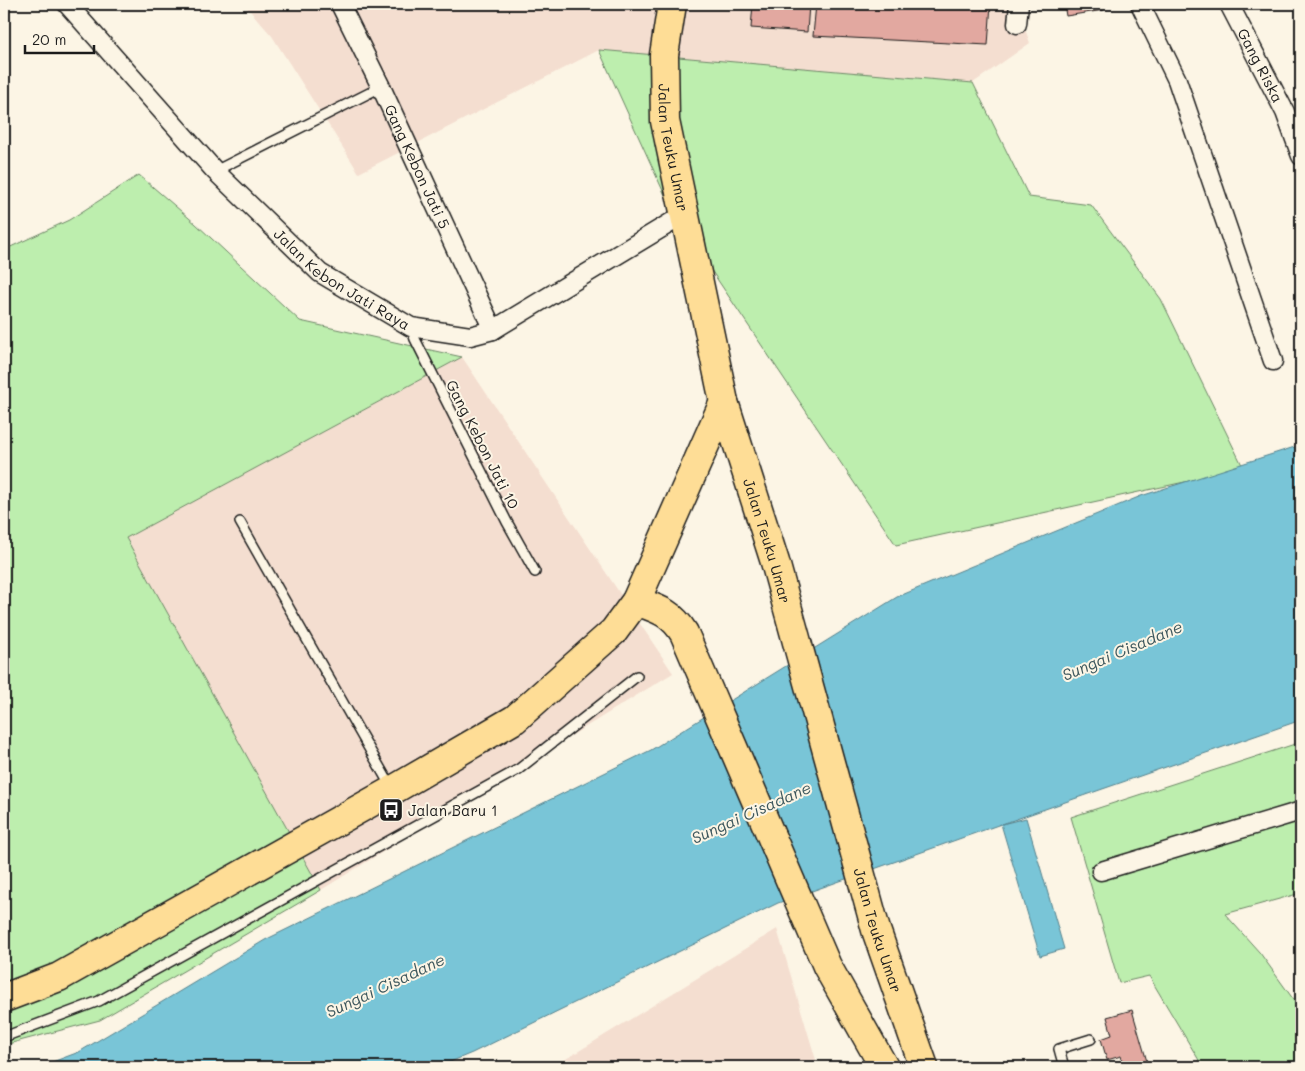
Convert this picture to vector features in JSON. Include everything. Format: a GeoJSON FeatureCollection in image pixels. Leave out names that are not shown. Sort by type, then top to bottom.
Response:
{"type":"FeatureCollection","features":[{"type":"Feature","properties":{"kind":"main road","name":"Jalan Teuku Umar"},"geometry":{"type":"LineString","coordinates":[[672,4],[664,55],[665,122],[724,402],[776,562],[876,930],[924,1067]]}},
{"type":"Feature","properties":{"kind":"main road"},"geometry":{"type":"LineString","coordinates":[[4,998],[59,977],[515,719],[614,632],[636,601],[724,402]]}},
{"type":"Feature","properties":{"kind":"main road"},"geometry":{"type":"LineString","coordinates":[[636,601],[663,611],[677,622],[684,634],[827,966],[884,1067]]}},
{"type":"Feature","properties":{"kind":"street","name":"Jalan Kebon Jati Raya"},"geometry":{"type":"LineString","coordinates":[[66,4],[215,171],[320,272],[411,326],[470,336],[493,330],[684,214]]}},
{"type":"Feature","properties":{"kind":"street","name":"Gang Kebon Jati 5"},"geometry":{"type":"LineString","coordinates":[[340,4],[381,87],[493,330]]}},
{"type":"Feature","properties":{"kind":"street"},"geometry":{"type":"LineString","coordinates":[[1017,24],[1020,4]]}},
{"type":"Feature","properties":{"kind":"street"},"geometry":{"type":"LineString","coordinates":[[1140,4],[1177,80],[1273,361]]}},
{"type":"Feature","properties":{"kind":"street","name":"Gang Riska"},"geometry":{"type":"LineString","coordinates":[[1229,4],[1284,112],[1301,156]]}},
{"type":"Feature","properties":{"kind":"street"},"geometry":{"type":"LineString","coordinates":[[1101,871],[1301,811]]}},
{"type":"Feature","properties":{"kind":"lane"},"geometry":{"type":"LineString","coordinates":[[215,171],[381,87]]}},
{"type":"Feature","properties":{"kind":"lane","name":"Gang Kebon Jati 10"},"geometry":{"type":"LineString","coordinates":[[411,326],[415,340],[507,522],[535,572]]}},
{"type":"Feature","properties":{"kind":"lane"},"geometry":{"type":"LineString","coordinates":[[240,522],[392,790]]}},
{"type":"Feature","properties":{"kind":"lane"},"geometry":{"type":"LineString","coordinates":[[4,1037],[99,1001],[519,769],[637,676]]}},
{"type":"Feature","properties":{"kind":"lane"},"geometry":{"type":"LineString","coordinates":[[1064,1067],[1059,1049],[1091,1039]]}},
{"type":"Feature","properties":{"kind":"shaded area"},"geometry":{"type":"Polygon","coordinates":[[[244,4],[1016,4],[1030,43],[973,83],[599,50],[359,173],[272,36],[244,4]]]}},
{"type":"Feature","properties":{"kind":"shaded area"},"geometry":{"type":"Polygon","coordinates":[[[462,357],[673,673],[321,890],[125,538],[462,357]]]}},
{"type":"Feature","properties":{"kind":"shaded area"},"geometry":{"type":"Polygon","coordinates":[[[777,929],[818,1067],[553,1067],[777,929]]]}},
{"type":"Feature","properties":{"kind":"green space"},"geometry":{"type":"Polygon","coordinates":[[[599,50],[973,83],[1029,197],[1091,205],[1161,299],[1244,469],[896,545],[674,215],[599,50]]]}},
{"type":"Feature","properties":{"kind":"green space"},"geometry":{"type":"Polygon","coordinates":[[[139,175],[196,224],[300,321],[462,357],[126,538],[321,890],[100,1020],[4,1045],[4,250],[69,220],[139,175]]]}},
{"type":"Feature","properties":{"kind":"green space"},"geometry":{"type":"Polygon","coordinates":[[[1301,742],[1301,893],[1225,914],[1260,953],[1301,1010],[1301,1067],[1203,1067],[1149,976],[1119,983],[1071,817],[1301,742]]]}},
{"type":"Feature","properties":{"kind":"water","name":"Sungai Cisadane"},"geometry":{"type":"Polygon","coordinates":[[[1301,445],[1301,720],[1002,824],[1026,818],[1064,949],[1040,956],[1001,824],[778,903],[472,1053],[438,1067],[39,1067],[79,1052],[265,940],[651,750],[897,597],[1141,496],[1301,445]]]}},
{"type":"Feature","properties":{"kind":"building"},"geometry":{"type":"Polygon","coordinates":[[[753,4],[809,4],[807,32],[751,28],[753,4]]]}},
{"type":"Feature","properties":{"kind":"building"},"geometry":{"type":"Polygon","coordinates":[[[816,4],[991,4],[988,45],[813,36],[816,4]]]}},
{"type":"Feature","properties":{"kind":"building"},"geometry":{"type":"Polygon","coordinates":[[[1064,4],[1103,4],[1104,10],[1066,16],[1064,4]]]}},
{"type":"Feature","properties":{"kind":"building"},"geometry":{"type":"Polygon","coordinates":[[[1132,1010],[1148,1065],[1124,1067],[1121,1056],[1107,1060],[1101,1039],[1112,1035],[1107,1017],[1132,1010]]]}},
{"type":"Feature","properties":{"kind":"place","name":"Jalan Baru 1"},"geometry":{"type":"Point","coordinates":[391,810]}}]}
